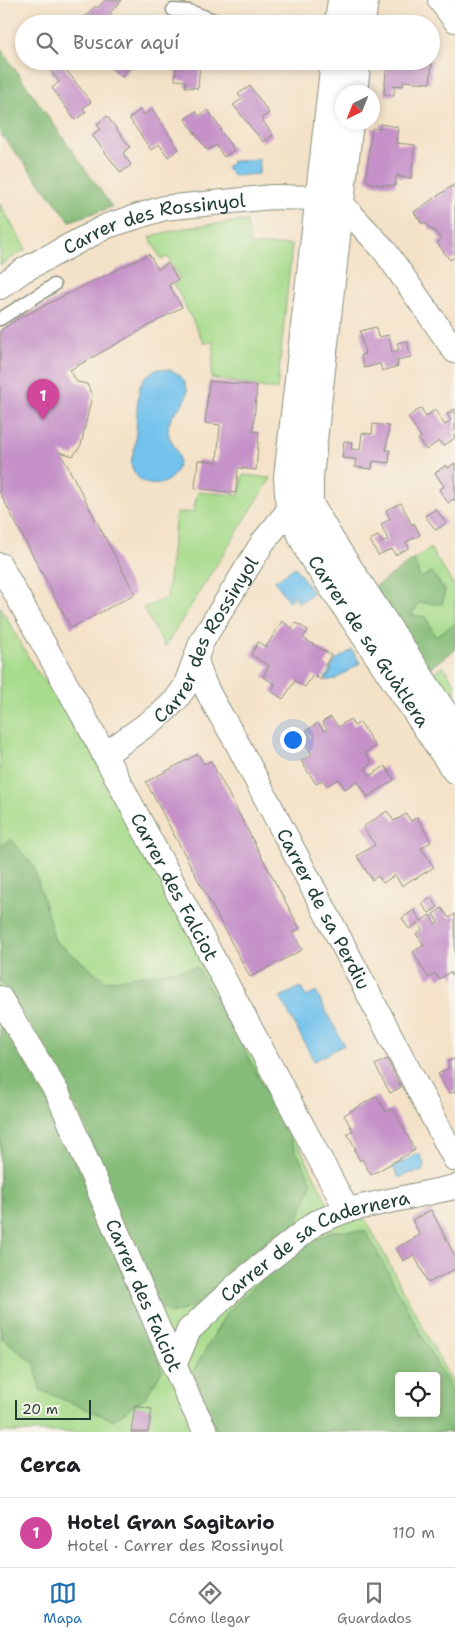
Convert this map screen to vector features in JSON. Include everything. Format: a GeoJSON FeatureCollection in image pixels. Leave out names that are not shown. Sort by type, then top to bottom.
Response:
{"type":"FeatureCollection","features":[{"type":"Feature","properties":{"kind":"street"},"geometry":{"type":"LineString","coordinates":[[340,15],[342,0]]}},
{"type":"Feature","properties":{"kind":"street"},"geometry":{"type":"LineString","coordinates":[[362,15],[364,0]]}},
{"type":"Feature","properties":{"kind":"street"},"geometry":{"type":"LineString","coordinates":[[440,0],[455,20]]}},
{"type":"Feature","properties":{"kind":"street"},"geometry":{"type":"LineString","coordinates":[[335,70],[330,200],[386,251],[455,351]]}},
{"type":"Feature","properties":{"kind":"street"},"geometry":{"type":"LineString","coordinates":[[354,85],[356,70]]}},
{"type":"Feature","properties":{"kind":"street"},"geometry":{"type":"LineString","coordinates":[[299,507],[288,477],[330,200],[348,130]]}},
{"type":"Feature","properties":{"kind":"street","name":"Carrer des Rossinyol"},"geometry":{"type":"LineString","coordinates":[[0,287],[22,271],[107,226],[164,208],[272,196],[330,200]]}},
{"type":"Feature","properties":{"kind":"street","name":"Carrer de sa Guàtlera"},"geometry":{"type":"LineString","coordinates":[[330,200],[308,476],[299,507],[312,554],[455,769]]}},
{"type":"Feature","properties":{"kind":"street","name":"Carrer des Rossinyol"},"geometry":{"type":"LineString","coordinates":[[104,755],[160,715],[175,701],[185,686],[202,641],[263,542],[299,507]]}},
{"type":"Feature","properties":{"kind":"street","name":"Carrer de sa Guàtlera"},"geometry":{"type":"LineString","coordinates":[[299,507],[331,542],[455,731]]}},
{"type":"Feature","properties":{"kind":"street","name":"Carrer des Falciot"},"geometry":{"type":"LineString","coordinates":[[0,565],[104,755],[347,1210]]}},
{"type":"Feature","properties":{"kind":"street","name":"Carrer de sa Perdiu"},"geometry":{"type":"LineString","coordinates":[[196,658],[199,674],[207,691],[235,739],[455,1159]]}},
{"type":"Feature","properties":{"kind":"street","name":"Carrer des Falciot"},"geometry":{"type":"LineString","coordinates":[[0,998],[58,1094],[174,1366],[206,1432]]}},
{"type":"Feature","properties":{"kind":"street","name":"Carrer de sa Cadernera"},"geometry":{"type":"LineString","coordinates":[[174,1366],[189,1330],[238,1284],[315,1223],[347,1210],[455,1187]]}},
{"type":"Feature","properties":{"kind":"street"},"geometry":{"type":"LineString","coordinates":[[158,1328],[189,1330]]}},
{"type":"Feature","properties":{"kind":"lane"},"geometry":{"type":"LineString","coordinates":[[173,10],[189,11],[200,15]]}},
{"type":"Feature","properties":{"kind":"lane"},"geometry":{"type":"LineString","coordinates":[[0,319],[54,285]]}},
{"type":"Feature","properties":{"kind":"green space"},"geometry":{"type":"Polygon","coordinates":[[[0,48],[112,207],[70,221],[0,133],[0,48]]]}},
{"type":"Feature","properties":{"kind":"green space"},"geometry":{"type":"Polygon","coordinates":[[[0,204],[26,249],[0,265],[0,204]]]}},
{"type":"Feature","properties":{"kind":"green space"},"geometry":{"type":"Polygon","coordinates":[[[247,221],[250,245],[292,245],[277,390],[211,378],[214,342],[204,343],[174,284],[180,279],[168,257],[161,259],[150,237],[210,224],[247,221]]]}},
{"type":"Feature","properties":{"kind":"green space"},"geometry":{"type":"Polygon","coordinates":[[[243,475],[271,478],[165,647],[143,608],[167,598],[176,513],[193,512],[198,492],[239,495],[243,475]]]}},
{"type":"Feature","properties":{"kind":"green space"},"geometry":{"type":"Polygon","coordinates":[[[430,548],[455,587],[455,650],[428,669],[375,587],[430,548]]]}},
{"type":"Feature","properties":{"kind":"green space"},"geometry":{"type":"Polygon","coordinates":[[[414,559],[420,578],[432,572],[445,591],[442,604],[419,603],[411,615],[426,617],[435,636],[455,624],[455,650],[428,669],[375,587],[414,559]]]}},
{"type":"Feature","properties":{"kind":"green space"},"geometry":{"type":"Polygon","coordinates":[[[0,606],[35,669],[70,709],[269,1085],[336,1220],[361,1217],[366,1220],[455,1388],[455,1432],[0,1432],[0,606]]]}},
{"type":"Feature","properties":{"kind":"green space"},"geometry":{"type":"Polygon","coordinates":[[[443,666],[455,684],[455,711],[431,674],[443,666]]]}},
{"type":"Feature","properties":{"kind":"green space"},"geometry":{"type":"Polygon","coordinates":[[[11,839],[34,867],[55,941],[106,981],[197,967],[236,1033],[312,1182],[297,1222],[195,1306],[171,1314],[157,1305],[128,1247],[85,1122],[27,1017],[0,980],[0,846],[11,839]]]}},
{"type":"Feature","properties":{"kind":"green space"},"geometry":{"type":"Polygon","coordinates":[[[0,1019],[50,1107],[119,1256],[162,1371],[146,1397],[113,1420],[40,1390],[35,1364],[0,1336],[0,1019]]]}},
{"type":"Feature","properties":{"kind":"green space"},"geometry":{"type":"Polygon","coordinates":[[[332,1231],[366,1231],[452,1392],[455,1404],[455,1432],[218,1432],[202,1407],[191,1375],[227,1312],[286,1257],[332,1231]]]}},
{"type":"Feature","properties":{"kind":"water"},"geometry":{"type":"Polygon","coordinates":[[[259,159],[259,174],[233,176],[227,170],[227,166],[232,164],[232,161],[259,159]]]}},
{"type":"Feature","properties":{"kind":"water"},"geometry":{"type":"Polygon","coordinates":[[[158,369],[164,369],[180,375],[186,386],[187,393],[186,399],[173,415],[168,428],[169,437],[177,452],[178,466],[172,477],[167,481],[150,484],[136,476],[131,462],[135,445],[139,390],[144,379],[158,369]]]}},
{"type":"Feature","properties":{"kind":"water"},"geometry":{"type":"Polygon","coordinates":[[[295,567],[313,593],[299,603],[293,594],[291,595],[293,599],[289,602],[275,581],[295,567]]]}},
{"type":"Feature","properties":{"kind":"water"},"geometry":{"type":"Polygon","coordinates":[[[352,650],[360,663],[334,680],[327,681],[325,677],[329,674],[328,672],[336,660],[352,650]]]}},
{"type":"Feature","properties":{"kind":"water"},"geometry":{"type":"Polygon","coordinates":[[[301,987],[306,997],[316,992],[344,1045],[314,1061],[280,997],[301,987]]]}},
{"type":"Feature","properties":{"kind":"water"},"geometry":{"type":"Polygon","coordinates":[[[419,1153],[425,1166],[423,1170],[399,1178],[393,1167],[419,1153]]]}},
{"type":"Feature","properties":{"kind":"building"},"geometry":{"type":"Polygon","coordinates":[[[105,0],[122,0],[110,13],[112,15],[87,15],[95,6],[97,8],[105,0]]]}},
{"type":"Feature","properties":{"kind":"building"},"geometry":{"type":"Polygon","coordinates":[[[50,70],[66,70],[91,102],[83,108],[86,112],[75,120],[52,88],[59,82],[50,70]]]}},
{"type":"Feature","properties":{"kind":"building"},"geometry":{"type":"Polygon","coordinates":[[[113,70],[127,70],[122,77],[113,70]]]}},
{"type":"Feature","properties":{"kind":"building"},"geometry":{"type":"Polygon","coordinates":[[[176,70],[199,70],[198,88],[185,87],[186,81],[175,80],[176,70]]]}},
{"type":"Feature","properties":{"kind":"building"},"geometry":{"type":"Polygon","coordinates":[[[386,70],[431,70],[430,83],[404,81],[403,86],[394,85],[394,96],[384,93],[386,70]]]}},
{"type":"Feature","properties":{"kind":"building"},"geometry":{"type":"Polygon","coordinates":[[[250,86],[269,113],[261,118],[273,135],[263,142],[233,105],[242,99],[238,94],[250,86]]]}},
{"type":"Feature","properties":{"kind":"building"},"geometry":{"type":"Polygon","coordinates":[[[152,109],[179,149],[168,157],[159,144],[151,150],[129,118],[140,110],[144,115],[152,109]]]}},
{"type":"Feature","properties":{"kind":"building"},"geometry":{"type":"Polygon","coordinates":[[[208,110],[234,150],[224,157],[216,145],[207,150],[185,119],[196,111],[199,116],[208,110]]]}},
{"type":"Feature","properties":{"kind":"building"},"geometry":{"type":"Polygon","coordinates":[[[107,116],[130,147],[123,153],[131,165],[121,173],[92,135],[100,129],[97,124],[107,116]]]}},
{"type":"Feature","properties":{"kind":"building"},"geometry":{"type":"Polygon","coordinates":[[[380,124],[398,127],[396,143],[415,145],[411,178],[399,177],[397,175],[395,186],[374,184],[366,178],[372,130],[380,129],[380,124]]]}},
{"type":"Feature","properties":{"kind":"building"},"geometry":{"type":"Polygon","coordinates":[[[455,184],[455,257],[450,260],[437,243],[441,240],[434,230],[432,231],[425,222],[422,224],[414,212],[455,184]]]}},
{"type":"Feature","properties":{"kind":"building"},"geometry":{"type":"Polygon","coordinates":[[[149,254],[158,269],[168,263],[178,280],[169,285],[182,307],[70,370],[77,382],[87,384],[92,395],[81,445],[73,456],[60,452],[135,594],[71,628],[0,493],[0,331],[17,319],[149,254]]]}},
{"type":"Feature","properties":{"kind":"building"},"geometry":{"type":"Polygon","coordinates":[[[376,327],[378,337],[389,335],[392,352],[399,350],[397,343],[407,341],[411,357],[397,360],[398,366],[382,371],[380,364],[364,368],[361,355],[365,354],[360,331],[376,327]]]}},
{"type":"Feature","properties":{"kind":"building"},"geometry":{"type":"Polygon","coordinates":[[[209,381],[257,386],[253,431],[259,432],[256,470],[238,468],[236,493],[195,488],[198,460],[217,462],[220,425],[205,423],[209,381]]]}},
{"type":"Feature","properties":{"kind":"building"},"geometry":{"type":"Polygon","coordinates":[[[421,408],[426,417],[435,410],[445,425],[451,420],[447,414],[455,409],[455,430],[453,432],[455,438],[443,446],[439,441],[426,450],[418,439],[421,437],[408,417],[421,408]]]}},
{"type":"Feature","properties":{"kind":"building"},"geometry":{"type":"Polygon","coordinates":[[[373,424],[389,426],[386,450],[390,450],[389,463],[373,461],[372,469],[355,467],[356,459],[342,458],[344,441],[352,442],[351,449],[360,450],[362,433],[372,434],[373,424]]]}},
{"type":"Feature","properties":{"kind":"building"},"geometry":{"type":"Polygon","coordinates":[[[455,463],[455,501],[453,499],[448,503],[439,490],[444,486],[435,473],[446,465],[448,468],[455,463]]]}},
{"type":"Feature","properties":{"kind":"building"},"geometry":{"type":"Polygon","coordinates":[[[401,503],[412,525],[414,523],[420,535],[406,542],[409,548],[395,555],[392,549],[378,555],[370,540],[378,536],[382,543],[388,540],[381,524],[390,519],[386,510],[401,503]]]}},
{"type":"Feature","properties":{"kind":"building"},"geometry":{"type":"Polygon","coordinates":[[[436,509],[446,523],[436,530],[425,516],[436,509]]]}},
{"type":"Feature","properties":{"kind":"building"},"geometry":{"type":"Polygon","coordinates":[[[282,621],[292,628],[296,623],[308,630],[303,638],[331,655],[325,665],[329,667],[321,680],[313,675],[305,687],[295,681],[283,699],[271,691],[275,684],[263,677],[269,666],[251,655],[258,642],[266,647],[282,621]]]}},
{"type":"Feature","properties":{"kind":"building"},"geometry":{"type":"Polygon","coordinates":[[[331,717],[338,727],[350,719],[354,726],[360,722],[375,746],[365,753],[372,763],[365,769],[370,776],[385,766],[394,780],[368,797],[357,781],[345,789],[338,779],[327,786],[322,780],[316,784],[301,761],[312,754],[304,742],[311,737],[306,731],[318,723],[324,731],[327,729],[322,722],[331,717]]]}},
{"type":"Feature","properties":{"kind":"building"},"geometry":{"type":"Polygon","coordinates":[[[198,754],[204,764],[211,761],[300,929],[293,932],[302,950],[250,977],[146,782],[198,754]]]}},
{"type":"Feature","properties":{"kind":"building"},"geometry":{"type":"Polygon","coordinates":[[[387,811],[394,821],[406,814],[411,821],[417,817],[431,842],[421,848],[434,867],[402,886],[395,875],[383,883],[378,876],[372,880],[357,856],[375,845],[363,827],[387,811]]]}},
{"type":"Feature","properties":{"kind":"building"},"geometry":{"type":"Polygon","coordinates":[[[431,898],[438,907],[429,913],[422,904],[431,898]]]}},
{"type":"Feature","properties":{"kind":"building"},"geometry":{"type":"Polygon","coordinates":[[[442,908],[449,918],[455,914],[455,979],[450,972],[439,979],[435,973],[429,978],[413,952],[424,945],[416,934],[422,930],[418,923],[409,929],[402,918],[414,910],[421,921],[430,915],[435,924],[438,922],[433,914],[442,908]]]}},
{"type":"Feature","properties":{"kind":"building"},"geometry":{"type":"Polygon","coordinates":[[[387,1059],[401,1087],[390,1093],[375,1065],[387,1059]]]}},
{"type":"Feature","properties":{"kind":"building"},"geometry":{"type":"Polygon","coordinates":[[[455,1059],[455,1092],[449,1093],[438,1074],[449,1068],[448,1061],[455,1059]]]}},
{"type":"Feature","properties":{"kind":"building"},"geometry":{"type":"Polygon","coordinates":[[[377,1096],[386,1112],[393,1109],[415,1150],[371,1175],[362,1159],[360,1161],[354,1149],[356,1149],[347,1133],[353,1131],[344,1115],[377,1096]]]}},
{"type":"Feature","properties":{"kind":"building"},"geometry":{"type":"Polygon","coordinates":[[[431,1210],[455,1256],[455,1269],[428,1283],[414,1255],[403,1261],[396,1248],[420,1235],[412,1220],[431,1210]]]}},
{"type":"Feature","properties":{"kind":"building"},"geometry":{"type":"Polygon","coordinates":[[[135,1406],[152,1409],[148,1432],[131,1432],[135,1406]]]}},
{"type":"Feature","properties":{"kind":"place","name":"Hotel Gran Sagitario"},"geometry":{"type":"Point","coordinates":[43,420]}}]}
